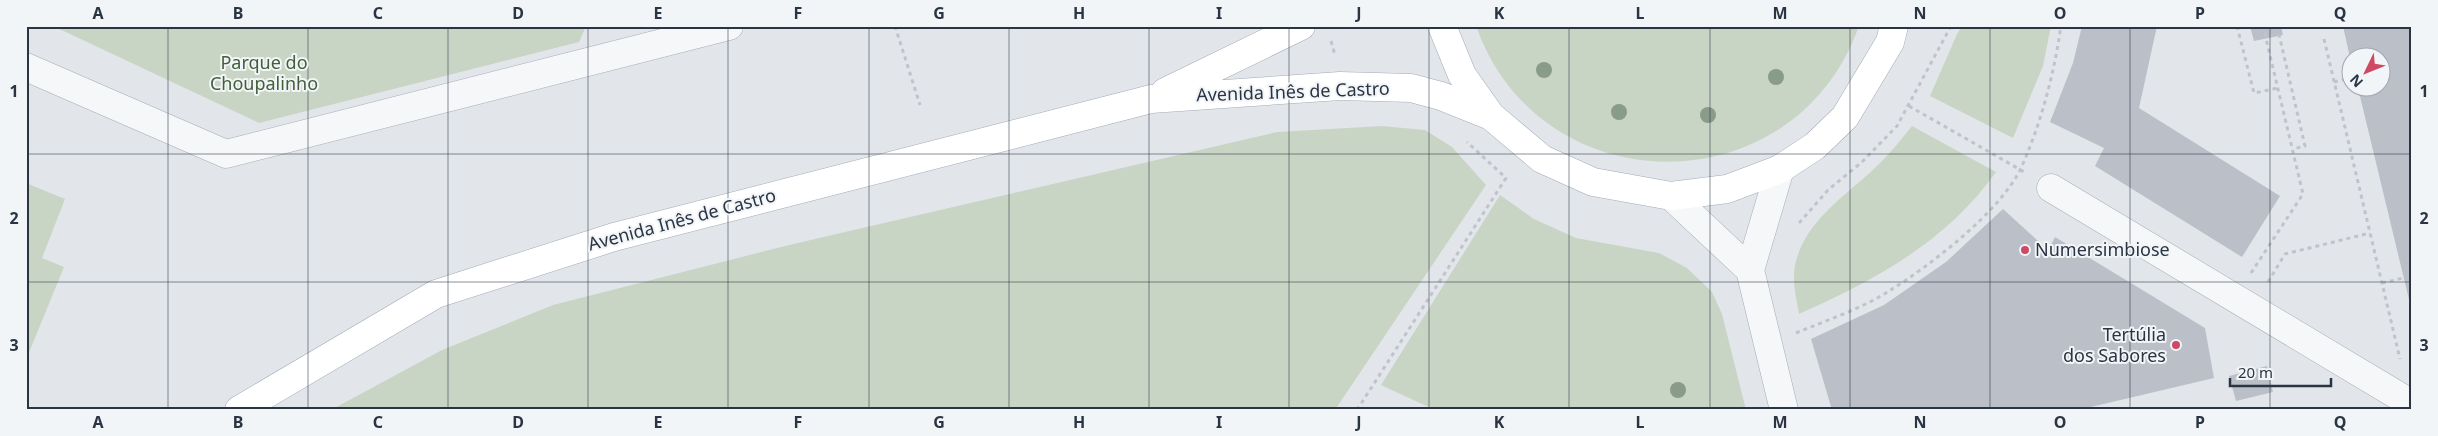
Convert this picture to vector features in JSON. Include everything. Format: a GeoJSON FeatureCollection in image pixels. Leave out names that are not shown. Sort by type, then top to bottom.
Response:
{"type":"FeatureCollection","features":[{"type":"Feature","properties":{"kind":"main road","name":"Avenida Inês de Castro"},"geometry":{"type":"LineString","coordinates":[[1151,98],[1301,26]]}},
{"type":"Feature","properties":{"kind":"main road"},"geometry":{"type":"LineString","coordinates":[[1442,26],[1462,75],[1491,116],[1542,159],[1593,182],[1671,196],[1727,189],[1780,169],[1815,146],[1846,117],[1890,42],[1894,26]]}},
{"type":"Feature","properties":{"kind":"main road","name":"Avenida Inês de Castro"},"geometry":{"type":"LineString","coordinates":[[239,410],[436,294],[614,237],[1151,98],[1340,86],[1401,87],[1441,96],[1491,116]]}},
{"type":"Feature","properties":{"kind":"street"},"geometry":{"type":"LineString","coordinates":[[26,67],[226,154],[729,26]]}},
{"type":"Feature","properties":{"kind":"street"},"geometry":{"type":"LineString","coordinates":[[1780,169],[1750,270],[1784,410]]}},
{"type":"Feature","properties":{"kind":"street"},"geometry":{"type":"LineString","coordinates":[[2051,188],[2411,403]]}},
{"type":"Feature","properties":{"kind":"street"},"geometry":{"type":"LineString","coordinates":[[1671,196],[1750,270]]}},
{"type":"Feature","properties":{"kind":"street"},"geometry":{"type":"LineString","coordinates":[[2380,410],[2411,403]]}},
{"type":"Feature","properties":{"kind":"path"},"geometry":{"type":"LineString","coordinates":[[895,26],[920,105]]}},
{"type":"Feature","properties":{"kind":"path"},"geometry":{"type":"LineString","coordinates":[[1797,225],[1828,190],[1862,162],[1897,126],[1951,26]]}},
{"type":"Feature","properties":{"kind":"path"},"geometry":{"type":"LineString","coordinates":[[1794,325],[1796,333],[1888,292],[1948,250],[1998,201],[2020,169],[2052,74],[2061,26]]}},
{"type":"Feature","properties":{"kind":"path"},"geometry":{"type":"LineString","coordinates":[[2237,26],[2254,93],[2278,88]]}},
{"type":"Feature","properties":{"kind":"path"},"geometry":{"type":"LineString","coordinates":[[2256,266],[2303,194],[2263,26]]}},
{"type":"Feature","properties":{"kind":"path"},"geometry":{"type":"LineString","coordinates":[[2277,26],[2305,146],[2293,149]]}},
{"type":"Feature","properties":{"kind":"path"},"geometry":{"type":"LineString","coordinates":[[2324,39],[2395,337]]}},
{"type":"Feature","properties":{"kind":"path"},"geometry":{"type":"LineString","coordinates":[[1331,41],[1336,63]]}},
{"type":"Feature","properties":{"kind":"path"},"geometry":{"type":"LineString","coordinates":[[2334,82],[2340,80]]}},
{"type":"Feature","properties":{"kind":"path"},"geometry":{"type":"LineString","coordinates":[[1909,106],[2051,188]]}},
{"type":"Feature","properties":{"kind":"path"},"geometry":{"type":"LineString","coordinates":[[1357,410],[1506,178],[1462,139]]}},
{"type":"Feature","properties":{"kind":"path"},"geometry":{"type":"LineString","coordinates":[[2271,277],[2285,254],[2370,233]]}},
{"type":"Feature","properties":{"kind":"path"},"geometry":{"type":"LineString","coordinates":[[2382,283],[2403,278]]}},
{"type":"Feature","properties":{"kind":"green space","name":"Parque do Choupalinho"},"geometry":{"type":"Polygon","coordinates":[[[53,26],[586,26],[579,42],[259,123],[53,26]]]}},
{"type":"Feature","properties":{"kind":"green space"},"geometry":{"type":"Polygon","coordinates":[[[1476,26],[1859,26],[1827,85],[1781,128],[1727,153],[1668,162],[1608,153],[1554,128],[1508,85],[1476,26]]]}},
{"type":"Feature","properties":{"kind":"green space"},"geometry":{"type":"Polygon","coordinates":[[[1962,26],[2051,26],[2043,66],[2013,138],[1930,96],[1962,26]]]}},
{"type":"Feature","properties":{"kind":"green space"},"geometry":{"type":"Polygon","coordinates":[[[1382,126],[1425,130],[1452,147],[1486,185],[1335,410],[331,410],[442,350],[553,305],[789,245],[1277,132],[1382,126]]]}},
{"type":"Feature","properties":{"kind":"green space"},"geometry":{"type":"Polygon","coordinates":[[[1912,126],[1996,172],[1977,197],[1955,219],[1908,256],[1855,287],[1799,314],[1794,288],[1794,274],[1796,261],[1810,231],[1832,206],[1882,161],[1912,126]]]}},
{"type":"Feature","properties":{"kind":"green space"},"geometry":{"type":"Polygon","coordinates":[[[26,183],[65,199],[42,258],[64,267],[26,360],[26,183]]]}},
{"type":"Feature","properties":{"kind":"green space"},"geometry":{"type":"Polygon","coordinates":[[[1500,195],[1534,219],[1576,238],[1659,253],[1687,268],[1712,292],[1722,314],[1746,410],[1435,410],[1381,385],[1500,195]]]}},
{"type":"Feature","properties":{"kind":"building"},"geometry":{"type":"Polygon","coordinates":[[[2082,26],[2157,26],[2139,108],[2280,196],[2242,257],[2095,166],[2104,148],[2050,122],[2073,63],[2082,26]]]}},
{"type":"Feature","properties":{"kind":"building"},"geometry":{"type":"Polygon","coordinates":[[[2250,26],[2281,26],[2283,35],[2254,41],[2250,26]]]}},
{"type":"Feature","properties":{"kind":"building"},"geometry":{"type":"Polygon","coordinates":[[[2343,26],[2412,26],[2412,312],[2360,98],[2390,98],[2390,48],[2348,48],[2343,26]]]}},
{"type":"Feature","properties":{"kind":"building"},"geometry":{"type":"Polygon","coordinates":[[[2003,209],[2048,250],[2055,237],[2205,328],[2214,378],[2078,410],[1832,410],[1811,339],[1884,305],[1946,262],[2003,209]]]}},
{"type":"Feature","properties":{"kind":"building"},"geometry":{"type":"Polygon","coordinates":[[[2267,366],[2273,392],[2236,401],[2229,376],[2267,366]]]}},
{"type":"Feature","properties":{"kind":"place","name":"Numersimbiose"},"geometry":{"type":"Point","coordinates":[2025,250]}},
{"type":"Feature","properties":{"kind":"place","name":"Tertúlia dos Sabores"},"geometry":{"type":"Point","coordinates":[2176,345]}}]}
